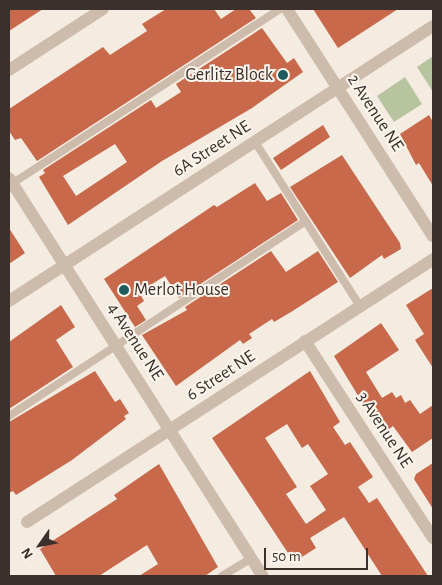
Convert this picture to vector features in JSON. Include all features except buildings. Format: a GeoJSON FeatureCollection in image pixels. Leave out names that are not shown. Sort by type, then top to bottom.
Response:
{"type":"FeatureCollection","features":[{"type":"Feature","properties":{"kind":"street"},"geometry":{"type":"LineString","coordinates":[[9,70],[102,9]]}},
{"type":"Feature","properties":{"kind":"street","name":"2 Avenue NE"},"geometry":{"type":"LineString","coordinates":[[287,9],[433,236]]}},
{"type":"Feature","properties":{"kind":"street","name":"6A Street NE"},"geometry":{"type":"LineString","coordinates":[[9,301],[433,26]]}},
{"type":"Feature","properties":{"kind":"street","name":"4 Avenue NE"},"geometry":{"type":"LineString","coordinates":[[10,183],[264,576]]}},
{"type":"Feature","properties":{"kind":"street","name":"6 Street NE"},"geometry":{"type":"LineString","coordinates":[[27,522],[433,259]]}},
{"type":"Feature","properties":{"kind":"street","name":"3 Avenue NE"},"geometry":{"type":"LineString","coordinates":[[305,341],[433,538]]}},
{"type":"Feature","properties":{"kind":"lane"},"geometry":{"type":"LineString","coordinates":[[10,183],[280,9]]}},
{"type":"Feature","properties":{"kind":"lane"},"geometry":{"type":"LineString","coordinates":[[255,142],[360,306]]}},
{"type":"Feature","properties":{"kind":"lane"},"geometry":{"type":"LineString","coordinates":[[9,416],[117,347],[306,221]]}},
{"type":"Feature","properties":{"kind":"lane"},"geometry":{"type":"LineString","coordinates":[[222,576],[252,558]]}},
{"type":"Feature","properties":{"kind":"green space"},"geometry":{"type":"Polygon","coordinates":[[[433,56],[433,92],[417,67],[433,56]]]}},
{"type":"Feature","properties":{"kind":"green space"},"geometry":{"type":"Polygon","coordinates":[[[405,77],[422,104],[394,122],[377,96],[405,77]]]}},
{"type":"Feature","properties":{"kind":"place","name":"Gerlitz Block"},"geometry":{"type":"Point","coordinates":[283,75]}},
{"type":"Feature","properties":{"kind":"place","name":"Merlot House"},"geometry":{"type":"Point","coordinates":[124,290]}}]}
